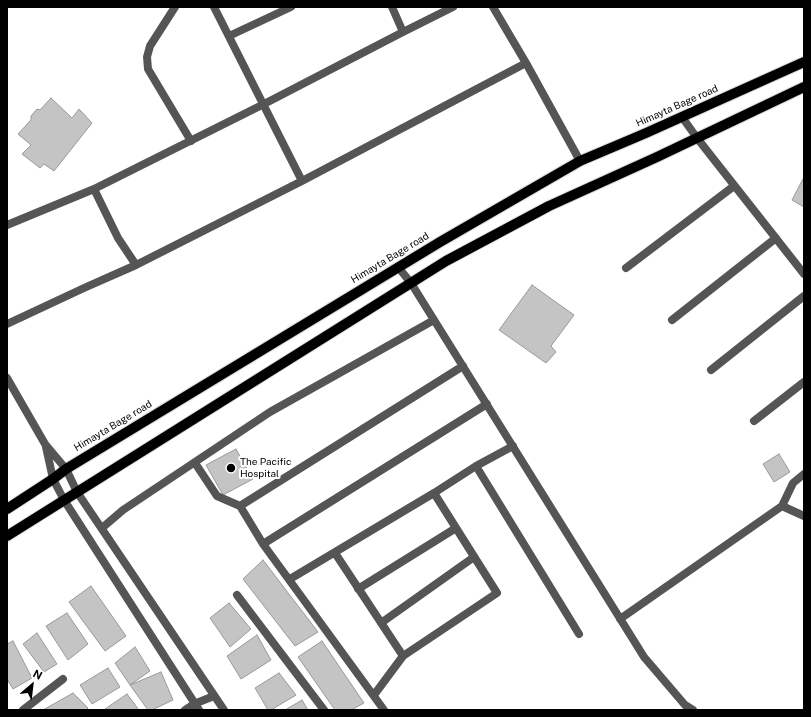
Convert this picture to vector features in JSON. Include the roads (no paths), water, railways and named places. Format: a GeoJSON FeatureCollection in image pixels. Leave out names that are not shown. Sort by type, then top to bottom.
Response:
{"type":"FeatureCollection","features":[{"type":"Feature","properties":{"kind":"main road","name":"Himayta Bage road"},"geometry":{"type":"LineString","coordinates":[[7,509],[66,469],[398,266],[580,161],[804,62]]}},
{"type":"Feature","properties":{"kind":"main road"},"geometry":{"type":"LineString","coordinates":[[7,536],[446,261],[549,206],[804,87]]}},
{"type":"Feature","properties":{"kind":"street"},"geometry":{"type":"LineString","coordinates":[[176,7],[150,46],[147,57],[148,69],[191,141]]}},
{"type":"Feature","properties":{"kind":"street"},"geometry":{"type":"LineString","coordinates":[[214,7],[302,181]]}},
{"type":"Feature","properties":{"kind":"street"},"geometry":{"type":"LineString","coordinates":[[229,36],[291,7]]}},
{"type":"Feature","properties":{"kind":"street"},"geometry":{"type":"LineString","coordinates":[[392,7],[403,32]]}},
{"type":"Feature","properties":{"kind":"street"},"geometry":{"type":"LineString","coordinates":[[7,225],[94,190],[453,7]]}},
{"type":"Feature","properties":{"kind":"street"},"geometry":{"type":"LineString","coordinates":[[493,7],[580,161]]}},
{"type":"Feature","properties":{"kind":"street"},"geometry":{"type":"LineString","coordinates":[[7,324],[136,265],[302,181],[526,63]]}},
{"type":"Feature","properties":{"kind":"street"},"geometry":{"type":"LineString","coordinates":[[682,117],[734,186],[804,274]]}},
{"type":"Feature","properties":{"kind":"street"},"geometry":{"type":"LineString","coordinates":[[626,268],[734,186]]}},
{"type":"Feature","properties":{"kind":"street"},"geometry":{"type":"LineString","coordinates":[[94,190],[118,238],[136,265]]}},
{"type":"Feature","properties":{"kind":"street"},"geometry":{"type":"LineString","coordinates":[[672,320],[776,238]]}},
{"type":"Feature","properties":{"kind":"street"},"geometry":{"type":"LineString","coordinates":[[398,266],[411,282],[644,657],[685,705],[693,710]]}},
{"type":"Feature","properties":{"kind":"street"},"geometry":{"type":"LineString","coordinates":[[711,370],[804,296]]}},
{"type":"Feature","properties":{"kind":"street"},"geometry":{"type":"LineString","coordinates":[[102,528],[123,510],[270,412],[434,320]]}},
{"type":"Feature","properties":{"kind":"street"},"geometry":{"type":"LineString","coordinates":[[240,506],[463,366]]}},
{"type":"Feature","properties":{"kind":"street"},"geometry":{"type":"LineString","coordinates":[[7,378],[45,444],[66,469],[77,492],[224,710]]}},
{"type":"Feature","properties":{"kind":"street"},"geometry":{"type":"LineString","coordinates":[[754,421],[804,382]]}},
{"type":"Feature","properties":{"kind":"street"},"geometry":{"type":"LineString","coordinates":[[264,544],[487,404]]}},
{"type":"Feature","properties":{"kind":"street"},"geometry":{"type":"LineString","coordinates":[[45,444],[53,479],[64,500],[196,707]]}},
{"type":"Feature","properties":{"kind":"street"},"geometry":{"type":"LineString","coordinates":[[290,580],[476,466],[513,446]]}},
{"type":"Feature","properties":{"kind":"street"},"geometry":{"type":"LineString","coordinates":[[195,462],[217,496],[240,506],[264,544],[384,710]]}},
{"type":"Feature","properties":{"kind":"street"},"geometry":{"type":"LineString","coordinates":[[476,466],[579,634]]}},
{"type":"Feature","properties":{"kind":"street"},"geometry":{"type":"LineString","coordinates":[[620,619],[782,506],[794,483],[804,474]]}},
{"type":"Feature","properties":{"kind":"street"},"geometry":{"type":"LineString","coordinates":[[374,696],[403,656],[496,593],[434,493]]}},
{"type":"Feature","properties":{"kind":"street"},"geometry":{"type":"LineString","coordinates":[[782,506],[804,516]]}},
{"type":"Feature","properties":{"kind":"street"},"geometry":{"type":"LineString","coordinates":[[358,589],[456,528]]}},
{"type":"Feature","properties":{"kind":"street"},"geometry":{"type":"LineString","coordinates":[[335,553],[403,656]]}},
{"type":"Feature","properties":{"kind":"street"},"geometry":{"type":"LineString","coordinates":[[381,623],[474,556]]}},
{"type":"Feature","properties":{"kind":"street"},"geometry":{"type":"LineString","coordinates":[[237,595],[324,710]]}},
{"type":"Feature","properties":{"kind":"street"},"geometry":{"type":"LineString","coordinates":[[23,710],[63,679]]}},
{"type":"Feature","properties":{"kind":"street"},"geometry":{"type":"LineString","coordinates":[[185,710],[196,707],[214,696]]}},
{"type":"Feature","properties":{"kind":"place","name":"The Pacific Hospital"},"geometry":{"type":"Point","coordinates":[231,468]}}]}
